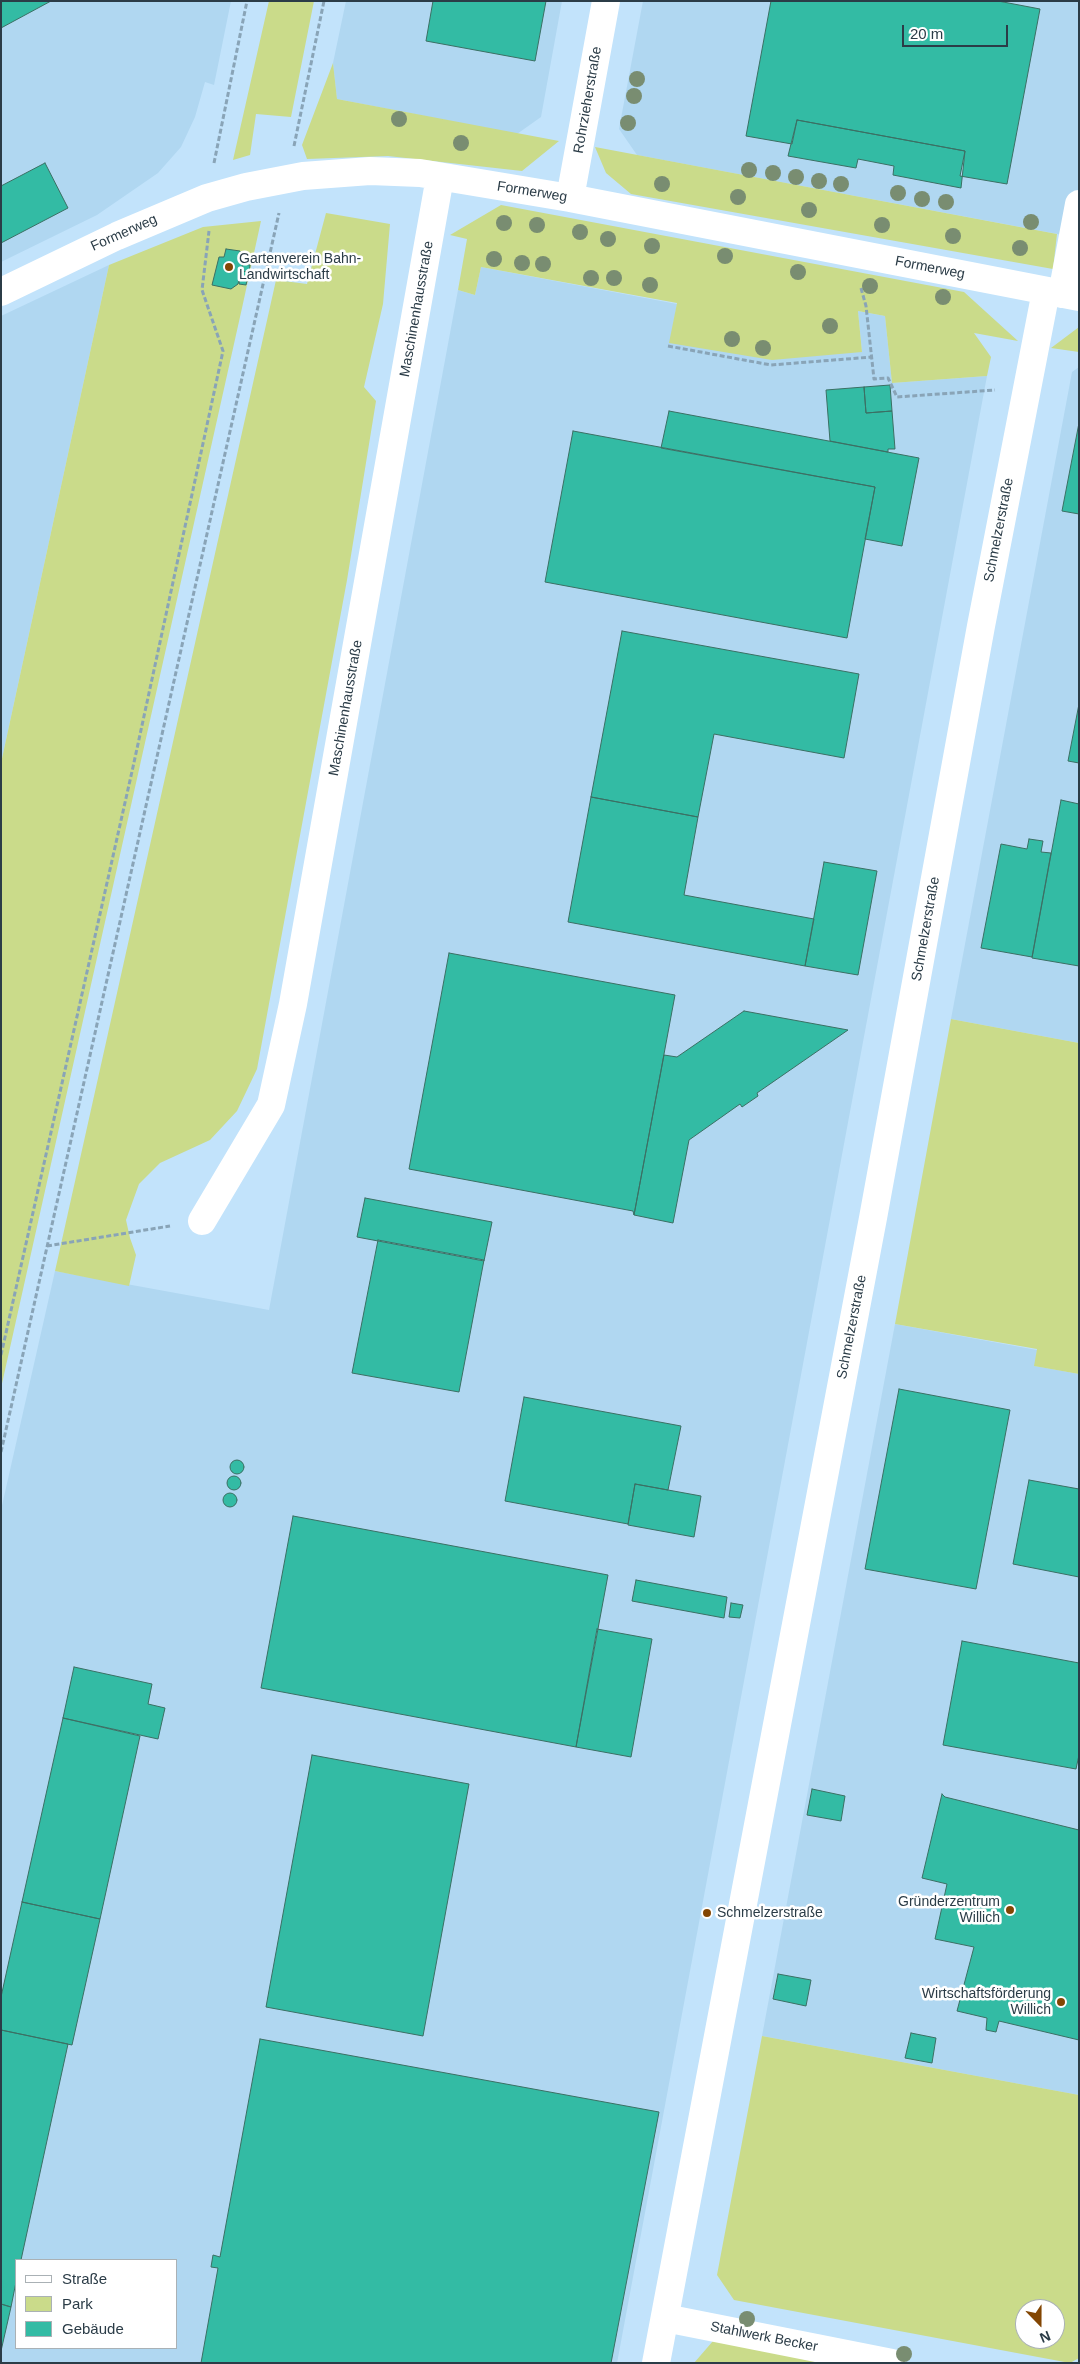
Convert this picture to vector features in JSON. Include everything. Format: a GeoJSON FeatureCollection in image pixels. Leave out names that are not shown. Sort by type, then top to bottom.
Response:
{"type":"FeatureCollection","features":[{"type":"Feature","properties":{"kind":"street","name":"Rohrzieherstraße"},"geometry":{"type":"LineString","coordinates":[[570,198],[606,1]]}},
{"type":"Feature","properties":{"kind":"street","name":"Formerweg"},"geometry":{"type":"LineString","coordinates":[[1,292],[117,236],[207,198],[246,187],[318,173],[370,171],[420,173],[570,198],[1062,294]]}},
{"type":"Feature","properties":{"kind":"street","name":"Maschinenhausstraße"},"geometry":{"type":"LineString","coordinates":[[202,1221],[272,1105],[293,1004],[440,177]]}},
{"type":"Feature","properties":{"kind":"street","name":"Schmelzerstraße"},"geometry":{"type":"LineString","coordinates":[[656,2363],[874,1208],[1026,388],[1062,294],[1079,204]]}},
{"type":"Feature","properties":{"kind":"street","name":"Stahlwerk Becker"},"geometry":{"type":"LineString","coordinates":[[665,2318],[892,2363]]}},
{"type":"Feature","properties":{"kind":"path"},"geometry":{"type":"LineString","coordinates":[[1,1355],[133,767],[223,351],[202,290],[209,237],[207,198],[247,1]]}},
{"type":"Feature","properties":{"kind":"path"},"geometry":{"type":"LineString","coordinates":[[1,1452],[287,179],[324,1]]}},
{"type":"Feature","properties":{"kind":"path"},"geometry":{"type":"LineString","coordinates":[[850,252],[866,306],[874,379],[888,378],[897,397],[1026,388]]}},
{"type":"Feature","properties":{"kind":"path"},"geometry":{"type":"LineString","coordinates":[[668,346],[771,365],[872,357]]}},
{"type":"Feature","properties":{"kind":"path"},"geometry":{"type":"LineString","coordinates":[[47,1246],[202,1221]]}},
{"type":"Feature","properties":{"kind":"shaded area"},"geometry":{"type":"Polygon","coordinates":[[[1,1],[231,1],[214,85],[205,82],[195,117],[181,147],[158,173],[97,215],[1,262],[1,1]]]}},
{"type":"Feature","properties":{"kind":"shaded area"},"geometry":{"type":"Polygon","coordinates":[[[346,1],[562,1],[541,117],[517,134],[337,99],[333,63],[346,1]]]}},
{"type":"Feature","properties":{"kind":"shaded area"},"geometry":{"type":"Polygon","coordinates":[[[643,1],[1079,1],[1079,238],[637,155],[619,129],[643,1]]]}},
{"type":"Feature","properties":{"kind":"shaded area"},"geometry":{"type":"Polygon","coordinates":[[[109,265],[1,763],[1,316],[109,265]]]}},
{"type":"Feature","properties":{"kind":"shaded area"},"geometry":{"type":"Polygon","coordinates":[[[481,267],[677,304],[670,343],[862,352],[858,311],[885,316],[892,383],[987,376],[617,2363],[1,2363],[1,1510],[55,1271],[269,1310],[458,290],[475,295],[481,267]]]}},
{"type":"Feature","properties":{"kind":"shaded area"},"geometry":{"type":"Polygon","coordinates":[[[1079,367],[1079,1043],[951,1019],[1072,372],[1079,367]]]}},
{"type":"Feature","properties":{"kind":"shaded area"},"geometry":{"type":"Polygon","coordinates":[[[895,1324],[1037,1350],[1035,1366],[1079,1374],[1079,2095],[762,2036],[895,1324]]]}},
{"type":"Feature","properties":{"kind":"green space"},"geometry":{"type":"Polygon","coordinates":[[[269,1],[314,1],[291,117],[256,114],[250,155],[233,160],[269,1]]]}},
{"type":"Feature","properties":{"kind":"green space"},"geometry":{"type":"Polygon","coordinates":[[[333,63],[337,99],[559,141],[522,171],[388,156],[307,159],[302,145],[333,63]]]}},
{"type":"Feature","properties":{"kind":"green space"},"geometry":{"type":"Polygon","coordinates":[[[595,147],[1057,234],[1053,269],[631,194],[606,173],[595,147]]]}},
{"type":"Feature","properties":{"kind":"green space"},"geometry":{"type":"Polygon","coordinates":[[[501,205],[964,292],[1018,341],[974,333],[991,357],[987,376],[892,383],[885,316],[858,311],[862,352],[772,360],[669,343],[677,303],[481,267],[475,295],[458,290],[467,239],[450,235],[501,205]]]}},
{"type":"Feature","properties":{"kind":"green space"},"geometry":{"type":"Polygon","coordinates":[[[326,213],[390,224],[383,304],[364,387],[376,401],[347,580],[257,1069],[237,1111],[210,1140],[160,1163],[139,1184],[126,1220],[136,1255],[129,1286],[55,1271],[276,280],[307,284],[326,213]]]}},
{"type":"Feature","properties":{"kind":"green space"},"geometry":{"type":"Polygon","coordinates":[[[261,221],[1,1388],[1,763],[109,265],[203,227],[261,221]]]}},
{"type":"Feature","properties":{"kind":"green space"},"geometry":{"type":"Polygon","coordinates":[[[1079,327],[1079,352],[1051,348],[1079,327]]]}},
{"type":"Feature","properties":{"kind":"green space"},"geometry":{"type":"Polygon","coordinates":[[[951,1019],[1079,1043],[1079,1374],[1034,1366],[1037,1349],[895,1324],[951,1019]]]}},
{"type":"Feature","properties":{"kind":"green space"},"geometry":{"type":"Polygon","coordinates":[[[762,2036],[1079,2095],[1079,2358],[1070,2363],[734,2300],[717,2275],[762,2036]]]}},
{"type":"Feature","properties":{"kind":"green space"},"geometry":{"type":"Polygon","coordinates":[[[713,2341],[825,2363],[694,2363],[713,2341]]]}},
{"type":"Feature","properties":{"kind":"building"},"geometry":{"type":"Polygon","coordinates":[[[1,1],[51,1],[1,28],[1,1]]]}},
{"type":"Feature","properties":{"kind":"building"},"geometry":{"type":"Polygon","coordinates":[[[433,1],[546,1],[535,61],[426,41],[433,1]]]}},
{"type":"Feature","properties":{"kind":"building"},"geometry":{"type":"Polygon","coordinates":[[[771,1],[998,1],[1040,9],[1007,184],[960,176],[965,151],[797,120],[792,144],[746,136],[771,1]]]}},
{"type":"Feature","properties":{"kind":"building"},"geometry":{"type":"Polygon","coordinates":[[[797,120],[965,151],[961,188],[893,175],[894,166],[858,159],[856,168],[788,156],[797,120]]]}},
{"type":"Feature","properties":{"kind":"building"},"geometry":{"type":"Polygon","coordinates":[[[45,163],[68,208],[1,243],[1,186],[45,163]]]}},
{"type":"Feature","properties":{"kind":"building","name":"Gartenverein Bahn- Landwirtschaft"},"geometry":{"type":"Polygon","coordinates":[[[226,249],[240,251],[244,259],[238,284],[231,289],[212,285],[219,257],[224,257],[226,249]]]}},
{"type":"Feature","properties":{"kind":"building"},"geometry":{"type":"Polygon","coordinates":[[[243,264],[250,265],[249,272],[241,271],[243,264]]]}},
{"type":"Feature","properties":{"kind":"building"},"geometry":{"type":"Polygon","coordinates":[[[241,271],[249,272],[246,285],[239,284],[241,271]]]}},
{"type":"Feature","properties":{"kind":"building"},"geometry":{"type":"Polygon","coordinates":[[[890,385],[892,411],[866,413],[864,387],[890,385]]]}},
{"type":"Feature","properties":{"kind":"building"},"geometry":{"type":"Polygon","coordinates":[[[864,387],[866,413],[892,411],[895,449],[888,449],[888,452],[830,441],[826,390],[864,387]]]}},
{"type":"Feature","properties":{"kind":"building"},"geometry":{"type":"Polygon","coordinates":[[[669,411],[919,458],[902,546],[865,539],[875,487],[661,448],[669,411]]]}},
{"type":"Feature","properties":{"kind":"building"},"geometry":{"type":"Polygon","coordinates":[[[1079,423],[1079,514],[1062,511],[1079,423]]]}},
{"type":"Feature","properties":{"kind":"building"},"geometry":{"type":"Polygon","coordinates":[[[573,431],[875,487],[847,638],[545,582],[573,431]]]}},
{"type":"Feature","properties":{"kind":"building"},"geometry":{"type":"Polygon","coordinates":[[[622,631],[859,674],[844,758],[714,734],[698,817],[591,797],[622,631]]]}},
{"type":"Feature","properties":{"kind":"building"},"geometry":{"type":"Polygon","coordinates":[[[1079,704],[1079,763],[1068,761],[1079,704]]]}},
{"type":"Feature","properties":{"kind":"building"},"geometry":{"type":"Polygon","coordinates":[[[591,797],[698,817],[684,895],[814,919],[805,966],[568,922],[591,797]]]}},
{"type":"Feature","properties":{"kind":"building"},"geometry":{"type":"Polygon","coordinates":[[[1061,800],[1079,804],[1079,966],[1032,958],[1061,800]]]}},
{"type":"Feature","properties":{"kind":"building"},"geometry":{"type":"Polygon","coordinates":[[[1029,839],[1043,841],[1041,852],[1051,853],[1032,957],[981,948],[1001,844],[1027,849],[1029,839]]]}},
{"type":"Feature","properties":{"kind":"building"},"geometry":{"type":"Polygon","coordinates":[[[824,862],[877,871],[858,975],[805,966],[824,862]]]}},
{"type":"Feature","properties":{"kind":"building"},"geometry":{"type":"Polygon","coordinates":[[[449,953],[675,995],[634,1215],[633,1211],[409,1169],[449,953]]]}},
{"type":"Feature","properties":{"kind":"building"},"geometry":{"type":"Polygon","coordinates":[[[744,1011],[848,1030],[757,1093],[758,1096],[742,1107],[740,1104],[689,1140],[673,1223],[634,1215],[664,1055],[677,1057],[744,1011]]]}},
{"type":"Feature","properties":{"kind":"building"},"geometry":{"type":"Polygon","coordinates":[[[365,1198],[492,1222],[484,1261],[357,1237],[365,1198]]]}},
{"type":"Feature","properties":{"kind":"building"},"geometry":{"type":"Polygon","coordinates":[[[378,1240],[484,1260],[459,1392],[352,1373],[378,1240]]]}},
{"type":"Feature","properties":{"kind":"building"},"geometry":{"type":"Polygon","coordinates":[[[899,1389],[1010,1410],[976,1589],[865,1569],[899,1389]]]}},
{"type":"Feature","properties":{"kind":"building"},"geometry":{"type":"Polygon","coordinates":[[[524,1397],[681,1426],[668,1490],[635,1484],[628,1524],[505,1501],[524,1397]]]}},
{"type":"Feature","properties":{"kind":"building"},"geometry":{"type":"Polygon","coordinates":[[[234,1460],[240,1460],[244,1467],[240,1474],[234,1474],[230,1470],[230,1464],[234,1460]]]}},
{"type":"Feature","properties":{"kind":"building"},"geometry":{"type":"Polygon","coordinates":[[[231,1476],[237,1476],[241,1483],[237,1490],[231,1490],[227,1486],[227,1480],[231,1476]]]}},
{"type":"Feature","properties":{"kind":"building"},"geometry":{"type":"Polygon","coordinates":[[[1029,1480],[1079,1489],[1079,1577],[1013,1564],[1029,1480]]]}},
{"type":"Feature","properties":{"kind":"building"},"geometry":{"type":"Polygon","coordinates":[[[635,1484],[701,1496],[694,1537],[628,1525],[635,1484]]]}},
{"type":"Feature","properties":{"kind":"building"},"geometry":{"type":"Polygon","coordinates":[[[227,1493],[233,1493],[237,1500],[233,1507],[227,1507],[223,1503],[223,1497],[227,1493]]]}},
{"type":"Feature","properties":{"kind":"building"},"geometry":{"type":"Polygon","coordinates":[[[293,1516],[608,1575],[576,1747],[261,1688],[293,1516]]]}},
{"type":"Feature","properties":{"kind":"building"},"geometry":{"type":"Polygon","coordinates":[[[636,1580],[727,1597],[724,1618],[632,1601],[636,1580]]]}},
{"type":"Feature","properties":{"kind":"building"},"geometry":{"type":"Polygon","coordinates":[[[731,1603],[743,1605],[740,1618],[729,1617],[731,1603]]]}},
{"type":"Feature","properties":{"kind":"building"},"geometry":{"type":"Polygon","coordinates":[[[597,1629],[652,1639],[631,1757],[576,1747],[597,1629]]]}},
{"type":"Feature","properties":{"kind":"building"},"geometry":{"type":"Polygon","coordinates":[[[962,1641],[1079,1663],[1079,1755],[1076,1769],[943,1745],[962,1641]]]}},
{"type":"Feature","properties":{"kind":"building"},"geometry":{"type":"Polygon","coordinates":[[[74,1667],[152,1684],[148,1704],[165,1708],[158,1739],[63,1718],[74,1667]]]}},
{"type":"Feature","properties":{"kind":"building"},"geometry":{"type":"Polygon","coordinates":[[[63,1718],[140,1736],[100,1919],[22,1902],[63,1718]]]}},
{"type":"Feature","properties":{"kind":"building"},"geometry":{"type":"Polygon","coordinates":[[[312,1755],[469,1784],[423,2036],[266,2007],[312,1755]]]}},
{"type":"Feature","properties":{"kind":"building"},"geometry":{"type":"Polygon","coordinates":[[[812,1789],[845,1796],[841,1821],[807,1815],[812,1789]]]}},
{"type":"Feature","properties":{"kind":"building","name":"Gründerzentrum Willich"},"geometry":{"type":"Polygon","coordinates":[[[942,1794],[945,1797],[1079,1830],[1079,2040],[999,2021],[996,2032],[986,2030],[987,2018],[957,2011],[974,1947],[935,1939],[947,1884],[922,1878],[942,1794]]]}},
{"type":"Feature","properties":{"kind":"building"},"geometry":{"type":"Polygon","coordinates":[[[22,1902],[100,1919],[72,2045],[1,2030],[1,1997],[22,1902]]]}},
{"type":"Feature","properties":{"kind":"building"},"geometry":{"type":"Polygon","coordinates":[[[778,1974],[811,1980],[806,2006],[773,1999],[778,1974]]]}},
{"type":"Feature","properties":{"kind":"building"},"geometry":{"type":"Polygon","coordinates":[[[1,2030],[68,2044],[21,2259],[15,2259],[15,2287],[11,2307],[1,2304],[1,2030]]]}},
{"type":"Feature","properties":{"kind":"building"},"geometry":{"type":"Polygon","coordinates":[[[911,2033],[936,2038],[932,2063],[905,2058],[911,2033]]]}},
{"type":"Feature","properties":{"kind":"building"},"geometry":{"type":"Polygon","coordinates":[[[260,2039],[659,2112],[611,2363],[201,2363],[218,2268],[211,2267],[213,2255],[220,2257],[260,2039]]]}},
{"type":"Feature","properties":{"kind":"building"},"geometry":{"type":"Polygon","coordinates":[[[1,2304],[11,2307],[1,2351],[1,2304]]]}},
{"type":"Feature","properties":{"kind":"place","name":"Gartenverein Bahn- Landwirtschaft"},"geometry":{"type":"Point","coordinates":[229,267]}},
{"type":"Feature","properties":{"kind":"place","name":"Gründerzentrum Willich"},"geometry":{"type":"Point","coordinates":[1010,1910]}},
{"type":"Feature","properties":{"kind":"place","name":"Schmelzerstraße"},"geometry":{"type":"Point","coordinates":[707,1913]}},
{"type":"Feature","properties":{"kind":"place","name":"Wirtschaftsförderung Willich"},"geometry":{"type":"Point","coordinates":[1061,2002]}}]}
